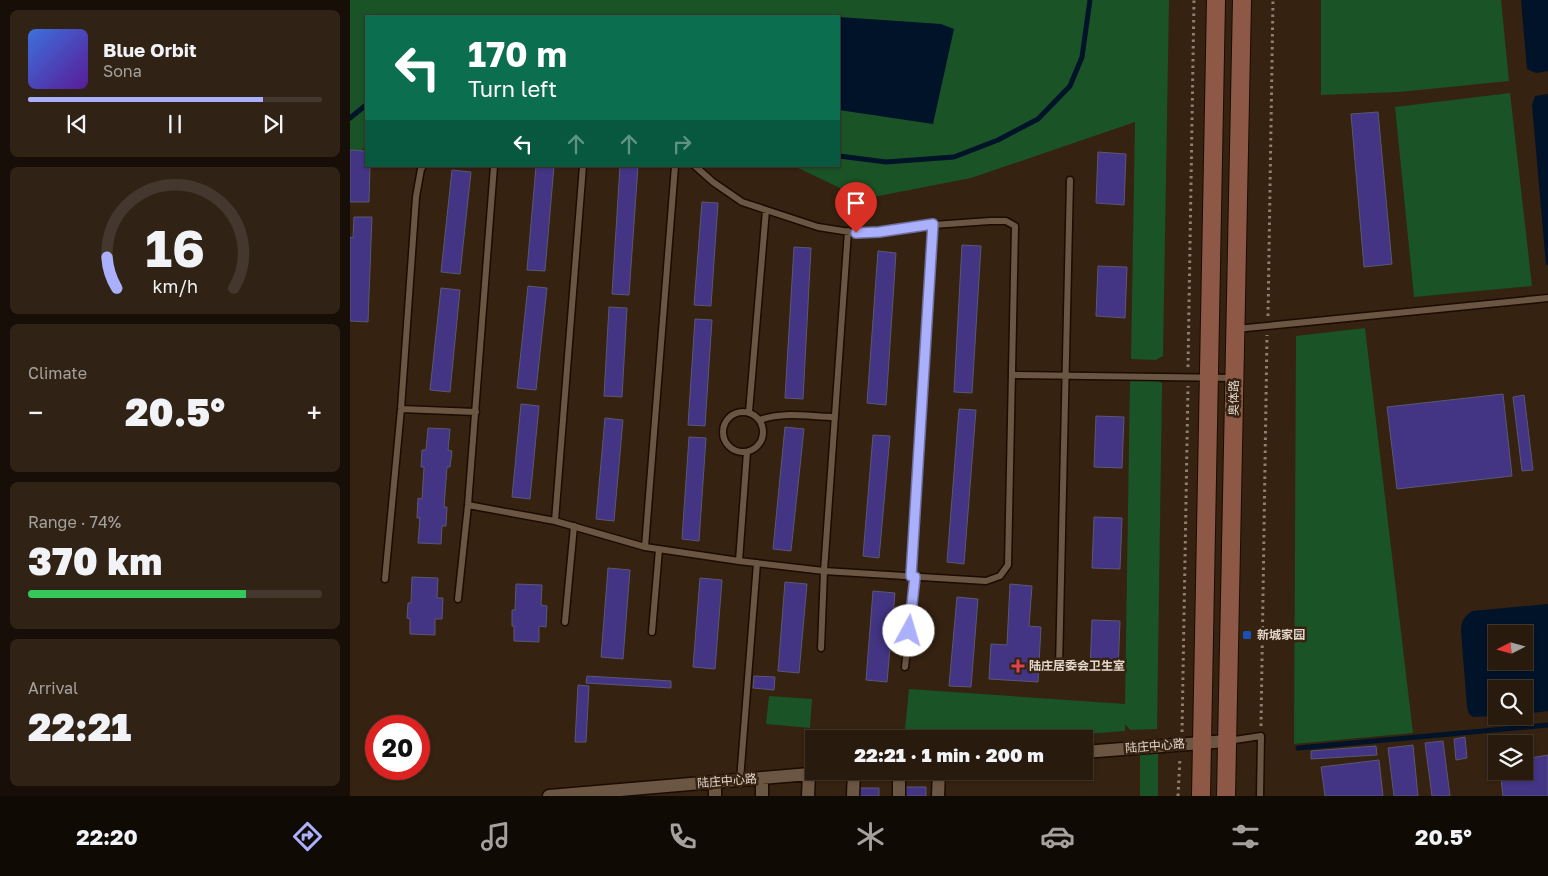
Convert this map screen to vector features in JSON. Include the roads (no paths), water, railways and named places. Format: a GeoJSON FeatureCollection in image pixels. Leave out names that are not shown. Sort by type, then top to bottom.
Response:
{"type":"FeatureCollection","features":[{"type":"Feature","properties":{"kind":"main road","name":"奥体路"},"geometry":{"type":"LineString","coordinates":[[1201,796],[1216,0]]}},
{"type":"Feature","properties":{"kind":"main road","name":"奥体路"},"geometry":{"type":"LineString","coordinates":[[1226,796],[1242,0]]}},
{"type":"Feature","properties":{"kind":"street","name":"陆庄中心路"},"geometry":{"type":"LineString","coordinates":[[1093,751],[1227,741]]}},
{"type":"Feature","properties":{"kind":"street","name":"陆庄中心路"},"geometry":{"type":"LineString","coordinates":[[549,796],[667,791],[715,782],[805,774]]}},
{"type":"Feature","properties":{"kind":"street"},"geometry":{"type":"LineString","coordinates":[[762,778],[762,796]]}},
{"type":"Feature","properties":{"kind":"street"},"geometry":{"type":"LineString","coordinates":[[808,796],[809,780]]}},
{"type":"Feature","properties":{"kind":"street"},"geometry":{"type":"LineString","coordinates":[[853,796],[854,780]]}},
{"type":"Feature","properties":{"kind":"street"},"geometry":{"type":"LineString","coordinates":[[899,780],[899,796]]}},
{"type":"Feature","properties":{"kind":"street"},"geometry":{"type":"LineString","coordinates":[[938,796],[939,780]]}},
{"type":"Feature","properties":{"kind":"street"},"geometry":{"type":"LineString","coordinates":[[715,782],[715,796]]}},
{"type":"Feature","properties":{"kind":"lane"},"geometry":{"type":"LineString","coordinates":[[385,580],[401,409],[416,197],[422,167]]}},
{"type":"Feature","properties":{"kind":"lane"},"geometry":{"type":"LineString","coordinates":[[458,599],[476,412],[494,167]]}},
{"type":"Feature","properties":{"kind":"lane"},"geometry":{"type":"LineString","coordinates":[[555,521],[583,167]]}},
{"type":"Feature","properties":{"kind":"lane"},"geometry":{"type":"LineString","coordinates":[[645,547],[675,167]]}},
{"type":"Feature","properties":{"kind":"lane"},"geometry":{"type":"LineString","coordinates":[[468,505],[555,521],[645,547],[738,561],[824,571],[986,582],[1000,576],[1008,564],[1015,226],[1006,221],[933,224],[879,232],[848,231],[818,226],[742,202],[713,182],[696,167]]}},
{"type":"Feature","properties":{"kind":"lane"},"geometry":{"type":"LineString","coordinates":[[1060,667],[1070,180]]}},
{"type":"Feature","properties":{"kind":"lane"},"geometry":{"type":"LineString","coordinates":[[749,412],[766,210]]}},
{"type":"Feature","properties":{"kind":"lane"},"geometry":{"type":"LineString","coordinates":[[905,667],[913,577],[933,224]]}},
{"type":"Feature","properties":{"kind":"lane"},"geometry":{"type":"LineString","coordinates":[[821,648],[824,571],[848,231]]}},
{"type":"Feature","properties":{"kind":"lane"},"geometry":{"type":"LineString","coordinates":[[1235,329],[1548,298]]}},
{"type":"Feature","properties":{"kind":"lane"},"geometry":{"type":"LineString","coordinates":[[1012,375],[1234,378]]}},
{"type":"Feature","properties":{"kind":"lane"},"geometry":{"type":"LineString","coordinates":[[401,409],[476,412]]}},
{"type":"Feature","properties":{"kind":"lane"},"geometry":{"type":"LineString","coordinates":[[742,411],[749,412],[760,420],[763,433],[762,439],[753,449],[747,452],[740,452],[728,446],[722,434],[725,421],[730,416],[742,411]]}},
{"type":"Feature","properties":{"kind":"lane"},"geometry":{"type":"LineString","coordinates":[[760,420],[779,416],[835,417]]}},
{"type":"Feature","properties":{"kind":"lane"},"geometry":{"type":"LineString","coordinates":[[738,561],[747,452]]}},
{"type":"Feature","properties":{"kind":"lane"},"geometry":{"type":"LineString","coordinates":[[565,622],[574,526]]}},
{"type":"Feature","properties":{"kind":"lane"},"geometry":{"type":"LineString","coordinates":[[652,632],[659,549]]}},
{"type":"Feature","properties":{"kind":"lane"},"geometry":{"type":"LineString","coordinates":[[740,780],[757,563]]}},
{"type":"Feature","properties":{"kind":"lane"},"geometry":{"type":"LineString","coordinates":[[1227,741],[1261,736],[1260,796]]}},
{"type":"Feature","properties":{"kind":"water"},"geometry":{"type":"Polygon","coordinates":[[[1521,0],[1548,0],[1548,71],[1536,73],[1527,69],[1521,0]]]}},
{"type":"Feature","properties":{"kind":"water"},"geometry":{"type":"Polygon","coordinates":[[[840,17],[941,24],[954,29],[933,124],[840,110],[840,17]]]}},
{"type":"Feature","properties":{"kind":"water"},"geometry":{"type":"Polygon","coordinates":[[[1548,94],[1548,265],[1546,265],[1532,105],[1535,96],[1548,94]]]}},
{"type":"Feature","properties":{"kind":"water"},"geometry":{"type":"Polygon","coordinates":[[[1548,604],[1548,711],[1533,713],[1533,680],[1488,680],[1488,716],[1473,717],[1469,714],[1461,631],[1462,624],[1467,615],[1472,611],[1548,604]]]}},
{"type":"Feature","properties":{"kind":"waterway"},"geometry":{"type":"LineString","coordinates":[[840,156],[886,162],[954,157],[998,140],[1038,119],[1070,86],[1082,57],[1090,0]]}},
{"type":"Feature","properties":{"kind":"waterway"},"geometry":{"type":"LineString","coordinates":[[350,118],[365,106]]}},
{"type":"Feature","properties":{"kind":"waterway"},"geometry":{"type":"LineString","coordinates":[[1298,748],[1548,725]]}},
{"type":"Feature","properties":{"kind":"place","name":"新城家园"},"geometry":{"type":"Point","coordinates":[1247,635]}},
{"type":"Feature","properties":{"kind":"place","name":"陆庄居委会卫生室"},"geometry":{"type":"Point","coordinates":[1018,666]}}]}
